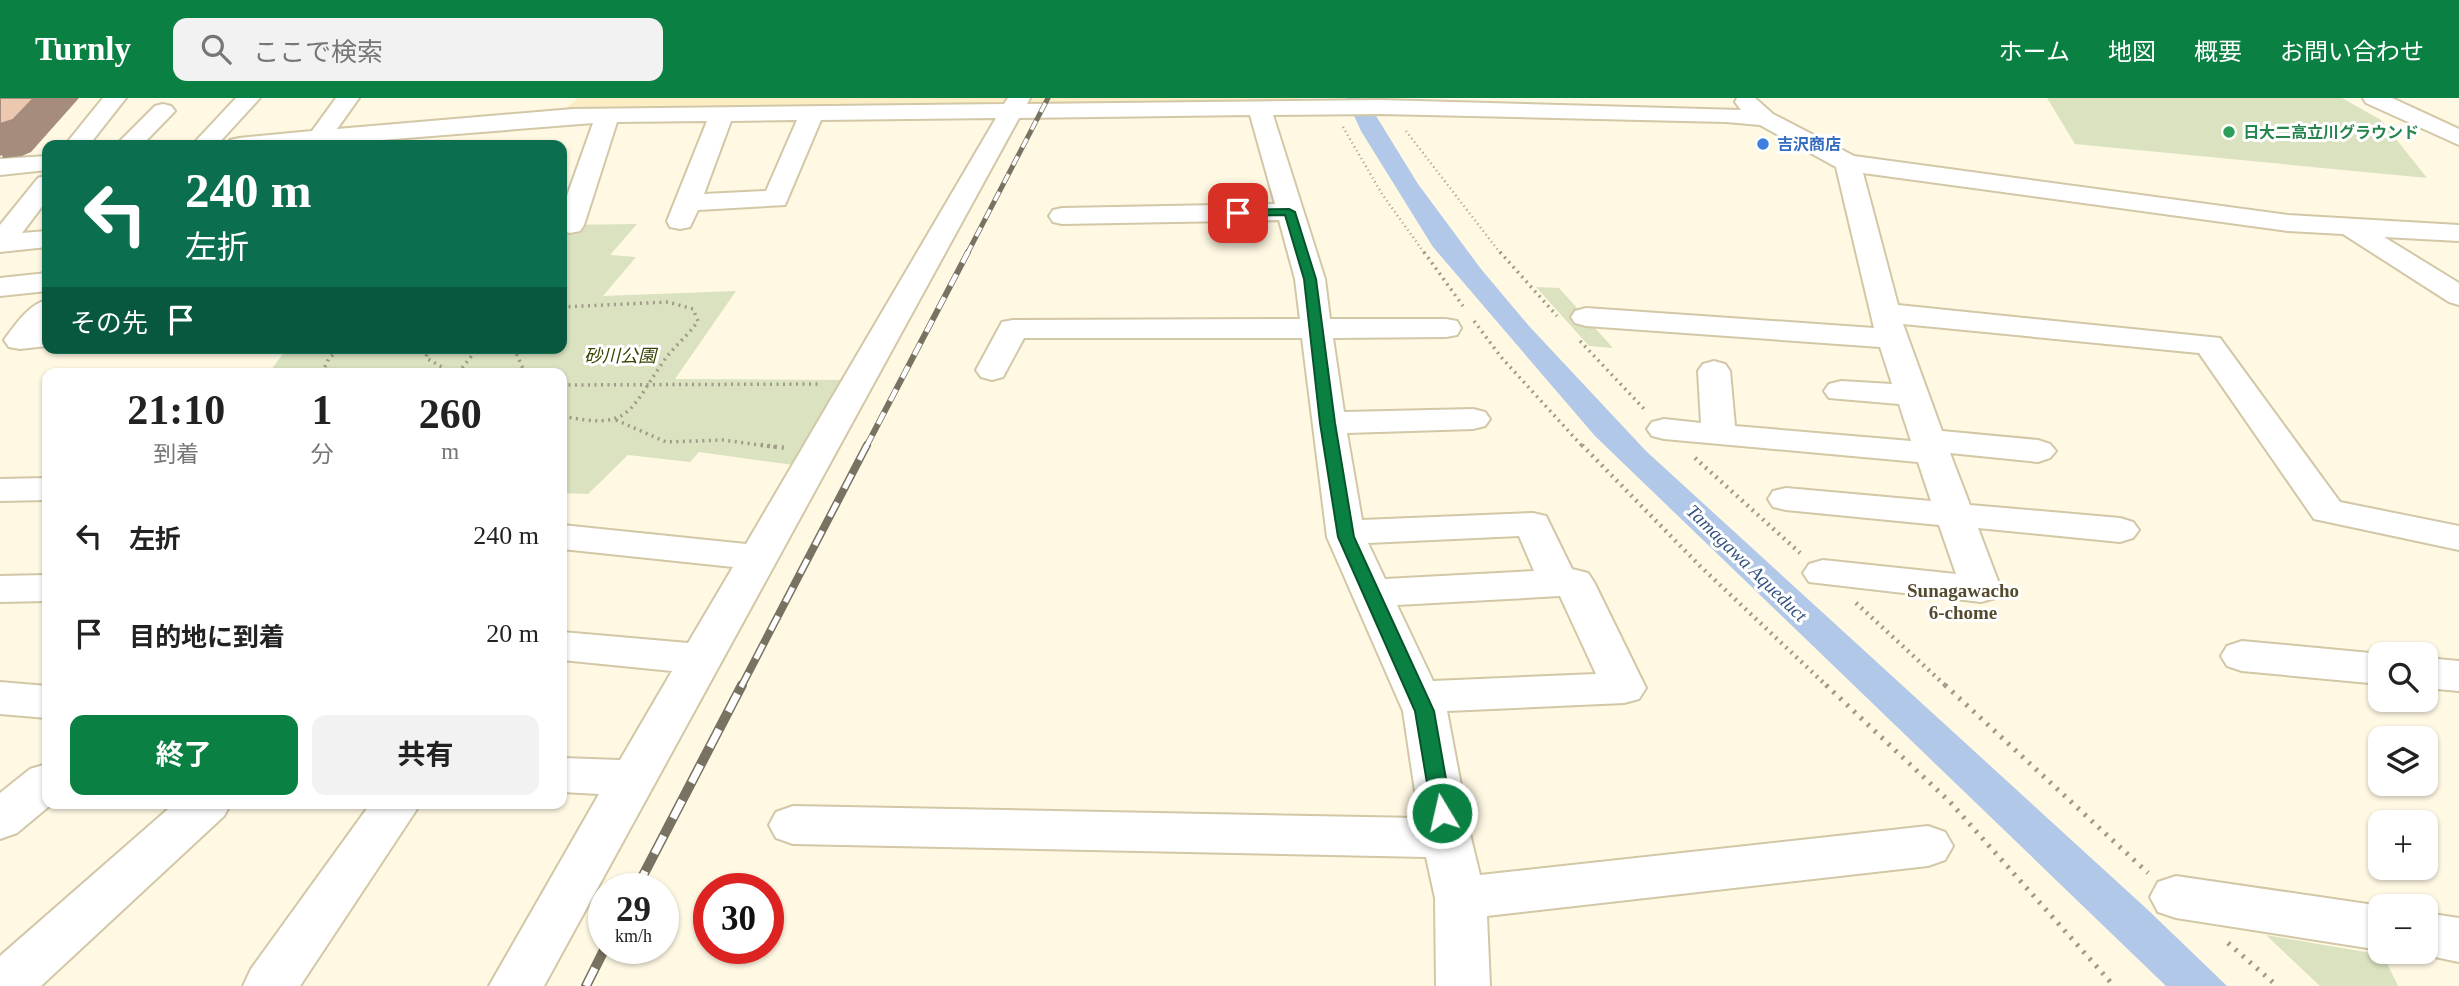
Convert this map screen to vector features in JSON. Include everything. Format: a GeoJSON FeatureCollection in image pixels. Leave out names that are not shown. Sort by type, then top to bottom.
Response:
{"type":"FeatureCollection","features":[{"type":"Feature","properties":{"kind":"street"},"geometry":{"type":"LineString","coordinates":[[81,140],[116,98]]}},
{"type":"Feature","properties":{"kind":"street"},"geometry":{"type":"LineString","coordinates":[[209,140],[249,98]]}},
{"type":"Feature","properties":{"kind":"street"},"geometry":{"type":"LineString","coordinates":[[303,140],[348,98]]}},
{"type":"Feature","properties":{"kind":"street"},"geometry":{"type":"LineString","coordinates":[[471,124],[482,98]]}},
{"type":"Feature","properties":{"kind":"street"},"geometry":{"type":"LineString","coordinates":[[548,117],[568,98]]}},
{"type":"Feature","properties":{"kind":"street"},"geometry":{"type":"LineString","coordinates":[[1742,98],[1765,119],[1848,163],[2232,216],[2351,228],[2459,233]]}},
{"type":"Feature","properties":{"kind":"street"},"geometry":{"type":"LineString","coordinates":[[2381,102],[2459,112]]}},
{"type":"Feature","properties":{"kind":"street"},"geometry":{"type":"LineString","coordinates":[[2381,102],[2459,138]]}},
{"type":"Feature","properties":{"kind":"street"},"geometry":{"type":"LineString","coordinates":[[312,140],[548,117],[812,113],[1015,105],[1259,108],[1303,103],[1339,108],[1425,103],[1552,105],[1765,119]]}},
{"type":"Feature","properties":{"kind":"street"},"geometry":{"type":"LineString","coordinates":[[516,986],[1015,105]]}},
{"type":"Feature","properties":{"kind":"street"},"geometry":{"type":"LineString","coordinates":[[1259,108],[1310,279],[1328,423],[1346,532],[1425,711],[1446,838],[1461,898],[1463,986]]}},
{"type":"Feature","properties":{"kind":"street"},"geometry":{"type":"LineString","coordinates":[[133,140],[163,111]]}},
{"type":"Feature","properties":{"kind":"street"},"geometry":{"type":"LineString","coordinates":[[722,114],[684,212],[776,199],[812,113]]}},
{"type":"Feature","properties":{"kind":"street"},"geometry":{"type":"LineString","coordinates":[[570,225],[607,116]]}},
{"type":"Feature","properties":{"kind":"street"},"geometry":{"type":"LineString","coordinates":[[0,167],[42,163]]}},
{"type":"Feature","properties":{"kind":"street"},"geometry":{"type":"LineString","coordinates":[[1823,573],[1981,589],[1889,326],[1848,163]]}},
{"type":"Feature","properties":{"kind":"street"},"geometry":{"type":"LineString","coordinates":[[0,244],[42,189]]}},
{"type":"Feature","properties":{"kind":"street"},"geometry":{"type":"LineString","coordinates":[[1061,217],[1289,212]]}},
{"type":"Feature","properties":{"kind":"street"},"geometry":{"type":"LineString","coordinates":[[2351,228],[2459,296]]}},
{"type":"Feature","properties":{"kind":"street"},"geometry":{"type":"LineString","coordinates":[[0,244],[42,240]]}},
{"type":"Feature","properties":{"kind":"street"},"geometry":{"type":"LineString","coordinates":[[0,286],[42,282]]}},
{"type":"Feature","properties":{"kind":"street"},"geometry":{"type":"LineString","coordinates":[[42,315],[20,340],[42,338]]}},
{"type":"Feature","properties":{"kind":"street"},"geometry":{"type":"LineString","coordinates":[[1576,326],[1889,326],[2209,345],[2327,511],[2459,538]]}},
{"type":"Feature","properties":{"kind":"street"},"geometry":{"type":"LineString","coordinates":[[992,370],[1013,329],[1446,328]]}},
{"type":"Feature","properties":{"kind":"street"},"geometry":{"type":"LineString","coordinates":[[1714,371],[1719,435]]}},
{"type":"Feature","properties":{"kind":"street"},"geometry":{"type":"LineString","coordinates":[[1841,391],[1912,395]]}},
{"type":"Feature","properties":{"kind":"street"},"geometry":{"type":"LineString","coordinates":[[1328,423],[1473,419]]}},
{"type":"Feature","properties":{"kind":"street"},"geometry":{"type":"LineString","coordinates":[[1664,429],[1719,435],[2038,451]]}},
{"type":"Feature","properties":{"kind":"street"},"geometry":{"type":"LineString","coordinates":[[0,490],[42,489]]}},
{"type":"Feature","properties":{"kind":"street"},"geometry":{"type":"LineString","coordinates":[[1786,499],[2120,530]]}},
{"type":"Feature","properties":{"kind":"street"},"geometry":{"type":"LineString","coordinates":[[1346,532],[1533,524],[1558,582]]}},
{"type":"Feature","properties":{"kind":"street"},"geometry":{"type":"LineString","coordinates":[[567,538],[760,558]]}},
{"type":"Feature","properties":{"kind":"street"},"geometry":{"type":"LineString","coordinates":[[1371,593],[1574,582],[1624,688],[1418,697]]}},
{"type":"Feature","properties":{"kind":"street"},"geometry":{"type":"LineString","coordinates":[[0,589],[42,589]]}},
{"type":"Feature","properties":{"kind":"street"},"geometry":{"type":"LineString","coordinates":[[567,646],[703,659]]}},
{"type":"Feature","properties":{"kind":"street"},"geometry":{"type":"LineString","coordinates":[[2242,656],[2368,668]]}},
{"type":"Feature","properties":{"kind":"street"},"geometry":{"type":"LineString","coordinates":[[2438,674],[2459,676]]}},
{"type":"Feature","properties":{"kind":"street"},"geometry":{"type":"LineString","coordinates":[[0,698],[42,702]]}},
{"type":"Feature","properties":{"kind":"street"},"geometry":{"type":"LineString","coordinates":[[567,775],[633,778]]}},
{"type":"Feature","properties":{"kind":"street"},"geometry":{"type":"LineString","coordinates":[[0,820],[42,786]]}},
{"type":"Feature","properties":{"kind":"street"},"geometry":{"type":"LineString","coordinates":[[4,986],[199,809]]}},
{"type":"Feature","properties":{"kind":"street"},"geometry":{"type":"LineString","coordinates":[[270,986],[393,809]]}},
{"type":"Feature","properties":{"kind":"street"},"geometry":{"type":"LineString","coordinates":[[793,825],[1446,838]]}},
{"type":"Feature","properties":{"kind":"street"},"geometry":{"type":"LineString","coordinates":[[1461,898],[1928,846]]}},
{"type":"Feature","properties":{"kind":"street"},"geometry":{"type":"LineString","coordinates":[[2176,897],[2368,926]]}},
{"type":"Feature","properties":{"kind":"street"},"geometry":{"type":"LineString","coordinates":[[2438,937],[2459,940]]}},
{"type":"Feature","properties":{"kind":"path"},"geometry":{"type":"LineString","coordinates":[[1385,107],[1502,255],[1576,326],[1664,429],[2129,856]]}},
{"type":"Feature","properties":{"kind":"path"},"geometry":{"type":"LineString","coordinates":[[1339,108],[1382,194],[1501,357],[1568,431],[1700,566],[1950,802],[2114,986]]}},
{"type":"Feature","properties":{"kind":"path"},"geometry":{"type":"LineString","coordinates":[[567,307],[668,302],[693,309],[698,321],[689,336],[668,356],[637,401],[616,420],[598,423],[567,417]]}},
{"type":"Feature","properties":{"kind":"path"},"geometry":{"type":"LineString","coordinates":[[325,368],[335,354]]}},
{"type":"Feature","properties":{"kind":"path"},"geometry":{"type":"LineString","coordinates":[[427,354],[426,358],[442,368]]}},
{"type":"Feature","properties":{"kind":"path"},"geometry":{"type":"LineString","coordinates":[[462,368],[473,354]]}},
{"type":"Feature","properties":{"kind":"path"},"geometry":{"type":"LineString","coordinates":[[567,385],[858,383]]}},
{"type":"Feature","properties":{"kind":"path"},"geometry":{"type":"LineString","coordinates":[[616,420],[666,442],[723,440],[821,450]]}},
{"type":"Feature","properties":{"kind":"shaded area"},"geometry":{"type":"Polygon","coordinates":[[[578,98],[1300,98],[1302,104],[559,114],[578,98]]]}},
{"type":"Feature","properties":{"kind":"green space","name":"日大二高立川グラウンド"},"geometry":{"type":"Polygon","coordinates":[[[2047,98],[2342,98],[2381,120],[2427,178],[2075,144],[2047,98]]]}},
{"type":"Feature","properties":{"kind":"green space","name":"砂川公園"},"geometry":{"type":"Polygon","coordinates":[[[637,224],[610,255],[636,257],[603,296],[736,291],[675,379],[847,380],[801,466],[699,452],[690,462],[628,455],[588,494],[567,493],[567,368],[273,368],[283,354],[567,354],[567,225],[637,224]]]}},
{"type":"Feature","properties":{"kind":"green space"},"geometry":{"type":"Polygon","coordinates":[[[1536,287],[1559,288],[1613,348],[1589,346],[1536,287]]]}},
{"type":"Feature","properties":{"kind":"green space"},"geometry":{"type":"Polygon","coordinates":[[[2266,935],[2368,952],[2368,964],[2387,964],[2398,986],[2320,986],[2266,935]]]}},
{"type":"Feature","properties":{"kind":"water","name":"Tamagawa Aqueduct"},"geometry":{"type":"Polygon","coordinates":[[[1346,98],[1359,98],[1373,111],[1418,184],[1481,269],[1529,326],[1646,451],[2148,910],[2227,986],[2166,986],[1595,436],[1433,247],[1361,131],[1346,98]]]}},
{"type":"Feature","properties":{"kind":"building"},"geometry":{"type":"Polygon","coordinates":[[[0,98],[34,98],[13,120],[0,124],[0,98]]]}},
{"type":"Feature","properties":{"kind":"railway"},"geometry":{"type":"LineString","coordinates":[[967,254],[1048,98]]}},
{"type":"Feature","properties":{"kind":"railway"},"geometry":{"type":"LineString","coordinates":[[866,447],[968,252]]}},
{"type":"Feature","properties":{"kind":"railway"},"geometry":{"type":"LineString","coordinates":[[741,687],[867,445]]}},
{"type":"Feature","properties":{"kind":"railway"},"geometry":{"type":"LineString","coordinates":[[644,873],[742,685]]}},
{"type":"Feature","properties":{"kind":"railway"},"geometry":{"type":"LineString","coordinates":[[586,986],[597,964]]}},
{"type":"Feature","properties":{"kind":"place","name":"日大二高立川グラウンド"},"geometry":{"type":"Point","coordinates":[2229,132]}},
{"type":"Feature","properties":{"kind":"place","name":"吉沢商店"},"geometry":{"type":"Point","coordinates":[1763,144]}},
{"type":"Feature","properties":{"kind":"district","name":"Sunagawacho 6-chome"},"geometry":{"type":"Point","coordinates":[1963,601]}},
{"type":"Feature","properties":{"kind":"route"},"geometry":{"type":"LineString","coordinates":[[1238,213],[1289,212],[1310,279],[1346,537],[1425,711],[1442,813]]}}]}
